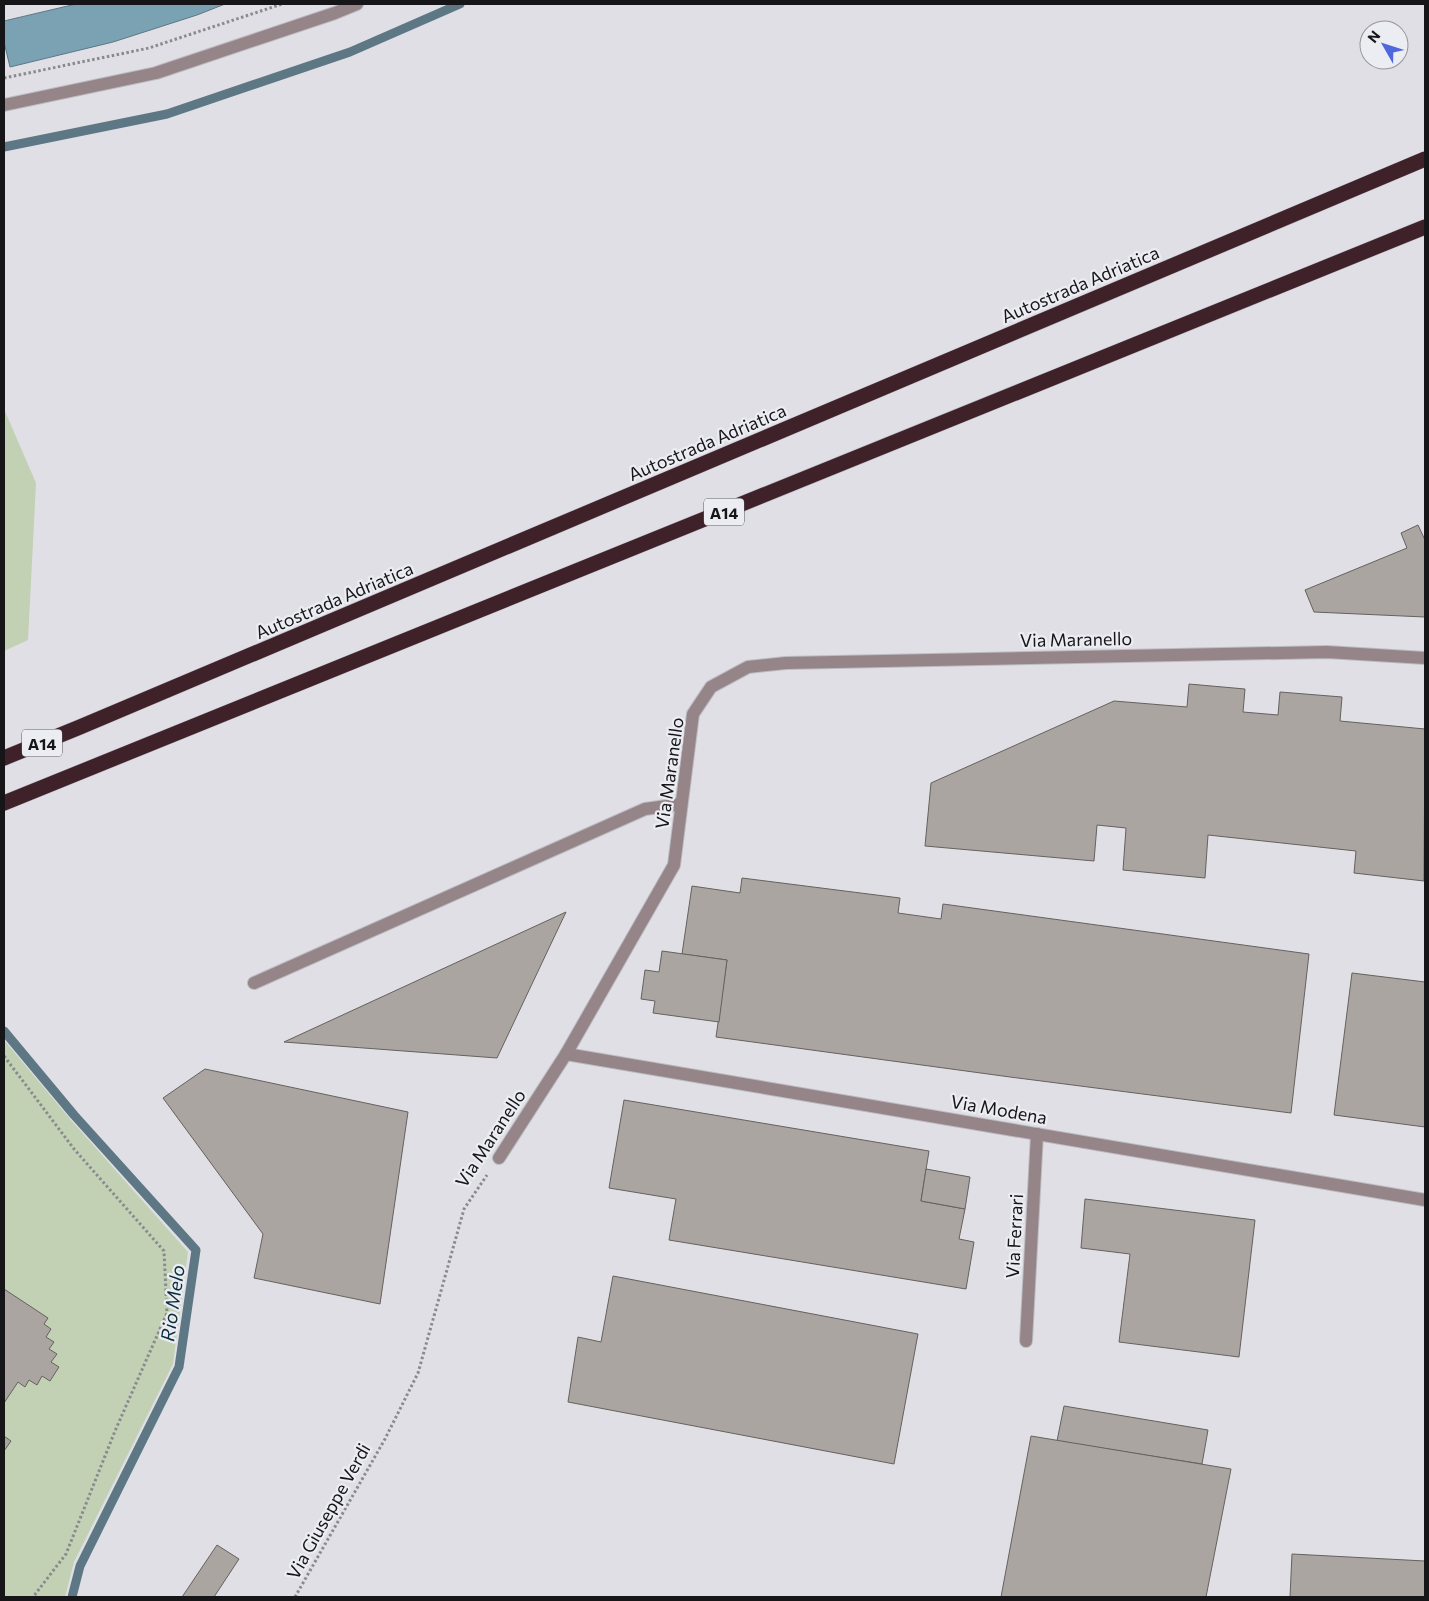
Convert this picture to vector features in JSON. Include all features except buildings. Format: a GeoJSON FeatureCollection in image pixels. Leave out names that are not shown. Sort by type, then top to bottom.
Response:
{"type":"FeatureCollection","features":[{"type":"Feature","properties":{"kind":"highway","name":"Autostrada Adriatica"},"geometry":{"type":"LineString","coordinates":[[4,758],[1425,159]]}},
{"type":"Feature","properties":{"kind":"highway","name":"A14"},"geometry":{"type":"LineString","coordinates":[[4,803],[1425,227]]}},
{"type":"Feature","properties":{"kind":"street"},"geometry":{"type":"LineString","coordinates":[[4,105],[156,74],[335,14],[357,4]]}},
{"type":"Feature","properties":{"kind":"street","name":"Via Maranello"},"geometry":{"type":"LineString","coordinates":[[499,1158],[566,1054],[674,865],[693,714],[711,687],[748,667],[786,663],[1327,652],[1425,658]]}},
{"type":"Feature","properties":{"kind":"street"},"geometry":{"type":"LineString","coordinates":[[254,983],[645,809],[681,804]]}},
{"type":"Feature","properties":{"kind":"street","name":"Via Modena"},"geometry":{"type":"LineString","coordinates":[[566,1054],[1425,1200]]}},
{"type":"Feature","properties":{"kind":"street","name":"Via Ferrari"},"geometry":{"type":"LineString","coordinates":[[1026,1341],[1037,1134]]}},
{"type":"Feature","properties":{"kind":"path"},"geometry":{"type":"LineString","coordinates":[[4,78],[150,48],[282,4]]}},
{"type":"Feature","properties":{"kind":"path"},"geometry":{"type":"LineString","coordinates":[[4,1056],[74,1149],[164,1251],[167,1312],[115,1431],[66,1554],[33,1597]]}},
{"type":"Feature","properties":{"kind":"path","name":"Via Maranello"},"geometry":{"type":"LineString","coordinates":[[385,1439],[418,1373],[464,1209],[499,1158]]}},
{"type":"Feature","properties":{"kind":"path","name":"Via Giuseppe Verdi"},"geometry":{"type":"LineString","coordinates":[[295,1597],[385,1439]]}},
{"type":"Feature","properties":{"kind":"green space"},"geometry":{"type":"Polygon","coordinates":[[[4,409],[36,483],[28,640],[4,651],[4,409]]]}},
{"type":"Feature","properties":{"kind":"green space"},"geometry":{"type":"Polygon","coordinates":[[[4,1040],[70,1119],[188,1252],[173,1364],[74,1562],[65,1597],[4,1597],[4,1040]]]}},
{"type":"Feature","properties":{"kind":"water"},"geometry":{"type":"Polygon","coordinates":[[[76,4],[225,4],[113,42],[10,67],[4,42],[4,21],[76,4]]]}},
{"type":"Feature","properties":{"kind":"waterway"},"geometry":{"type":"LineString","coordinates":[[4,147],[167,114],[350,52],[460,4]]}},
{"type":"Feature","properties":{"kind":"waterway","name":"Rio Melo"},"geometry":{"type":"LineString","coordinates":[[4,1031],[74,1115],[196,1250],[179,1367],[80,1566],[72,1597]]}}]}
